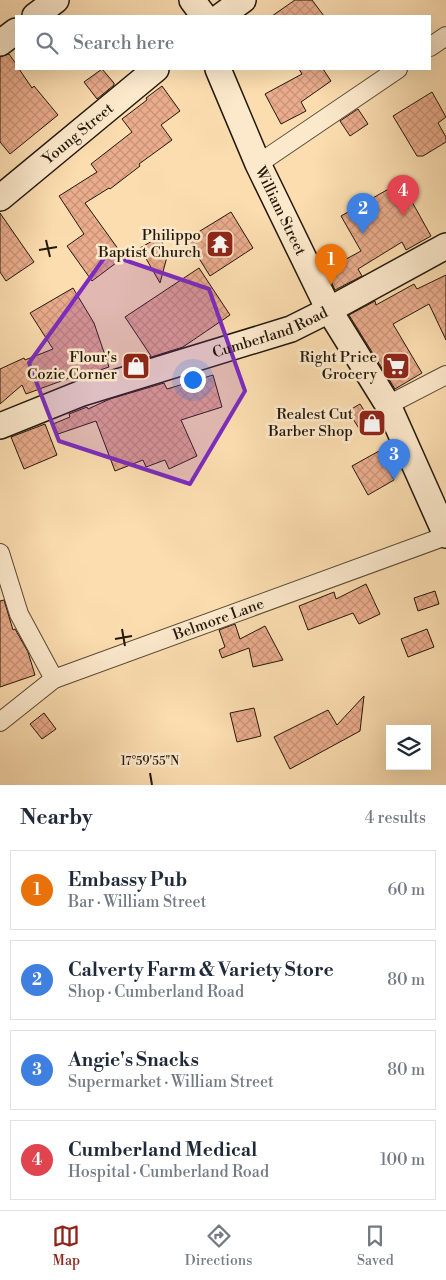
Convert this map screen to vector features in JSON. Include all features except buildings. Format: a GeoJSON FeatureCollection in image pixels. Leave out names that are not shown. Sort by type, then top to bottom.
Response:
{"type":"FeatureCollection","features":[{"type":"Feature","properties":{"kind":"street"},"geometry":{"type":"LineString","coordinates":[[36,15],[56,0]]}},
{"type":"Feature","properties":{"kind":"street"},"geometry":{"type":"LineString","coordinates":[[192,0],[203,15]]}},
{"type":"Feature","properties":{"kind":"street"},"geometry":{"type":"LineString","coordinates":[[222,15],[244,0]]}},
{"type":"Feature","properties":{"kind":"street"},"geometry":{"type":"LineString","coordinates":[[0,43],[15,32]]}},
{"type":"Feature","properties":{"kind":"street"},"geometry":{"type":"LineString","coordinates":[[431,46],[446,36]]}},
{"type":"Feature","properties":{"kind":"street","name":"Young Street"},"geometry":{"type":"LineString","coordinates":[[0,198],[155,70]]}},
{"type":"Feature","properties":{"kind":"street","name":"William Street"},"geometry":{"type":"LineString","coordinates":[[218,70],[258,164],[330,310],[388,405],[446,536]]}},
{"type":"Feature","properties":{"kind":"street"},"geometry":{"type":"LineString","coordinates":[[258,164],[397,70]]}},
{"type":"Feature","properties":{"kind":"street","name":"Cumberland Road"},"geometry":{"type":"LineString","coordinates":[[0,426],[82,393],[291,329],[330,310],[446,246]]}},
{"type":"Feature","properties":{"kind":"street"},"geometry":{"type":"LineString","coordinates":[[388,405],[446,375]]}},
{"type":"Feature","properties":{"kind":"street","name":"Belmore Lane"},"geometry":{"type":"LineString","coordinates":[[0,722],[54,679],[446,536]]}},
{"type":"Feature","properties":{"kind":"street"},"geometry":{"type":"LineString","coordinates":[[0,553],[20,614],[54,679]]}},
{"type":"Feature","properties":{"kind":"highlighted area"},"geometry":{"type":"Polygon","coordinates":[[[107,254],[209,289],[245,391],[190,484],[59,441],[29,363],[107,254]]]}},
{"type":"Feature","properties":{"kind":"place","name":"Cumberland Medical"},"geometry":{"type":"Point","coordinates":[403,216]}},
{"type":"Feature","properties":{"kind":"place","name":"Calverty Farm & Variety Store"},"geometry":{"type":"Point","coordinates":[363,234]}},
{"type":"Feature","properties":{"kind":"place","name":"Philippo Baptist Church"},"geometry":{"type":"Point","coordinates":[220,244]}},
{"type":"Feature","properties":{"kind":"place","name":"Embassy Pub"},"geometry":{"type":"Point","coordinates":[331,285]}},
{"type":"Feature","properties":{"kind":"place","name":"Flour's Cozie Corner"},"geometry":{"type":"Point","coordinates":[136,366]}},
{"type":"Feature","properties":{"kind":"place","name":"Right Price Grocery"},"geometry":{"type":"Point","coordinates":[396,366]}},
{"type":"Feature","properties":{"kind":"place","name":"Realest Cut Barber Shop"},"geometry":{"type":"Point","coordinates":[372,423]}},
{"type":"Feature","properties":{"kind":"place","name":"Angie's Snacks"},"geometry":{"type":"Point","coordinates":[394,480]}}]}
